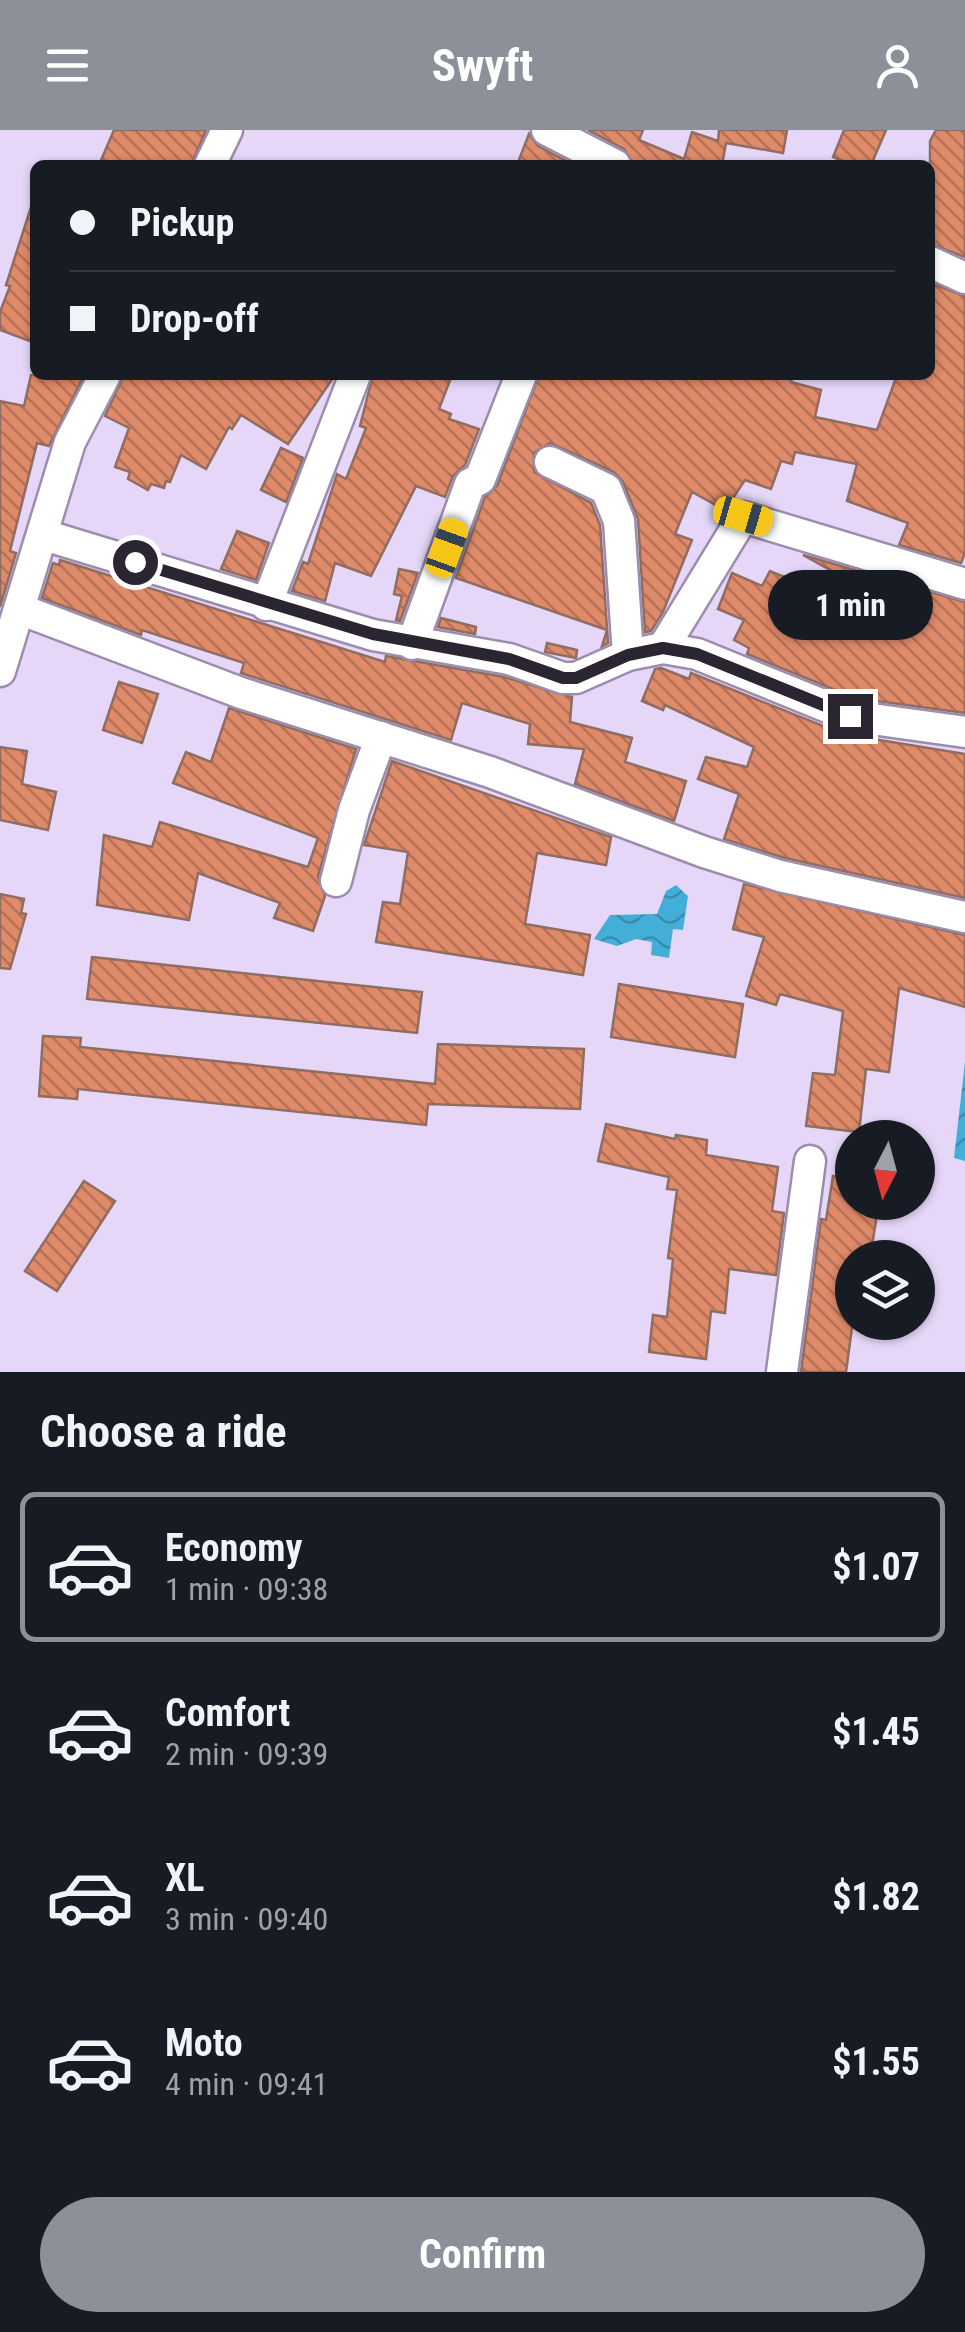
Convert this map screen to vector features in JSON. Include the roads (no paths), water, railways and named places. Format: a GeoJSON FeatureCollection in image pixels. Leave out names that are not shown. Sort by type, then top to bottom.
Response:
{"type":"FeatureCollection","features":[{"type":"Feature","properties":{"kind":"street"},"geometry":{"type":"LineString","coordinates":[[212,160],[227,130]]}},
{"type":"Feature","properties":{"kind":"street"},"geometry":{"type":"LineString","coordinates":[[547,130],[605,160]]}},
{"type":"Feature","properties":{"kind":"street"},"geometry":{"type":"LineString","coordinates":[[935,264],[965,278]]}},
{"type":"Feature","properties":{"kind":"street"},"geometry":{"type":"LineString","coordinates":[[0,671],[22,610],[70,442],[103,380]]}},
{"type":"Feature","properties":{"kind":"street"},"geometry":{"type":"LineString","coordinates":[[266,605],[353,380]]}},
{"type":"Feature","properties":{"kind":"street"},"geometry":{"type":"LineString","coordinates":[[412,644],[470,484],[480,479],[519,380]]}},
{"type":"Feature","properties":{"kind":"street"},"geometry":{"type":"LineString","coordinates":[[550,462],[606,489],[619,521],[628,655]]}},
{"type":"Feature","properties":{"kind":"street"},"geometry":{"type":"LineString","coordinates":[[663,648],[743,516],[965,584]]}},
{"type":"Feature","properties":{"kind":"street"},"geometry":{"type":"LineString","coordinates":[[44,535],[266,605],[412,644],[509,659],[563,678],[576,678],[628,655],[663,648],[697,654],[850,716],[965,732]]}},
{"type":"Feature","properties":{"kind":"street"},"geometry":{"type":"LineString","coordinates":[[22,610],[204,680],[381,737],[780,876],[965,917]]}},
{"type":"Feature","properties":{"kind":"street"},"geometry":{"type":"LineString","coordinates":[[336,881],[354,810],[381,737]]}},
{"type":"Feature","properties":{"kind":"street"},"geometry":{"type":"LineString","coordinates":[[782,1372],[810,1161]]}},
{"type":"Feature","properties":{"kind":"water"},"geometry":{"type":"Polygon","coordinates":[[[676,885],[688,896],[683,930],[673,929],[669,958],[651,955],[652,942],[636,939],[617,946],[594,939],[610,915],[657,914],[666,891],[676,885]]]}},
{"type":"Feature","properties":{"kind":"water"},"geometry":{"type":"Polygon","coordinates":[[[965,1062],[965,1161],[954,1158],[965,1062]]]}}]}
